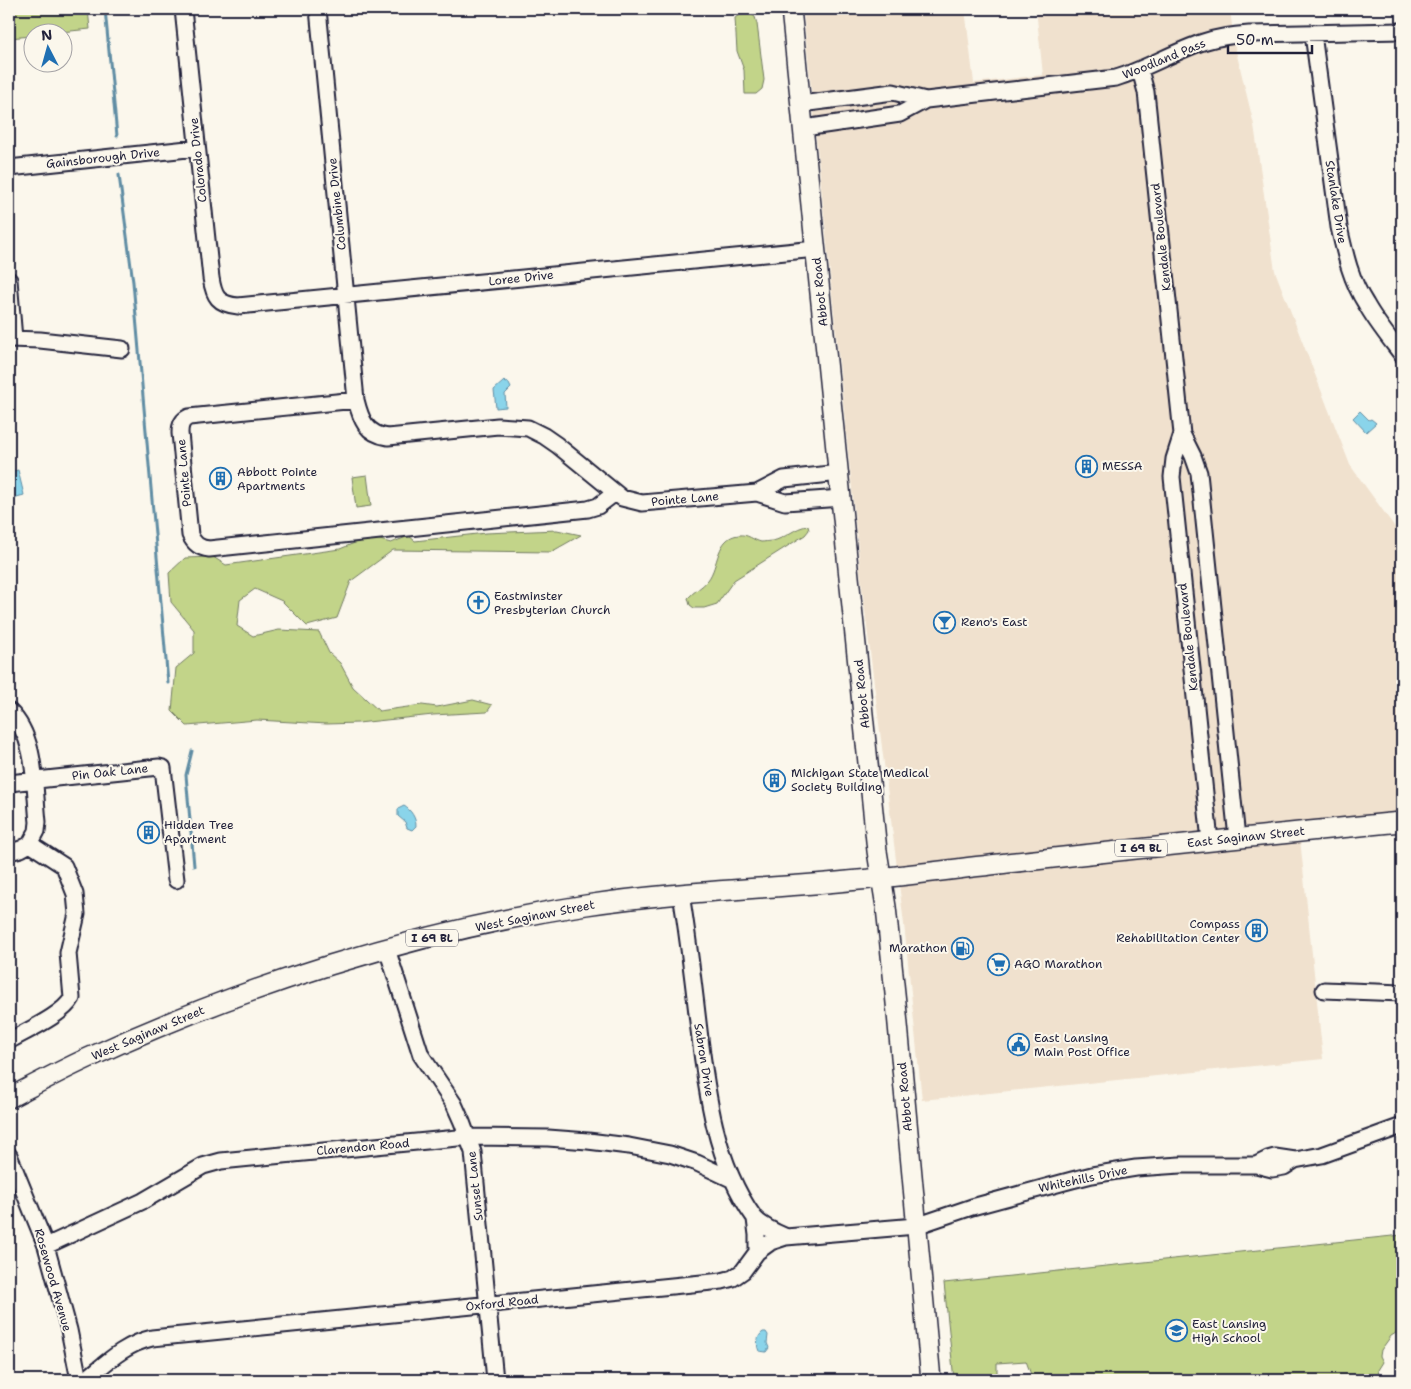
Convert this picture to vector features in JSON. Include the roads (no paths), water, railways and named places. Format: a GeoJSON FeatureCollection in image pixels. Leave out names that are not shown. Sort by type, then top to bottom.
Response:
{"type":"FeatureCollection","features":[{"type":"Feature","properties":{"kind":"main road","name":"Abbot Road"},"geometry":{"type":"LineString","coordinates":[[791,9],[881,877],[897,1011],[931,1380]]}},
{"type":"Feature","properties":{"kind":"main road","name":"East Saginaw Street"},"geometry":{"type":"LineString","coordinates":[[881,877],[1402,822]]}},
{"type":"Feature","properties":{"kind":"main road","name":"West Saginaw Street"},"geometry":{"type":"LineString","coordinates":[[9,1098],[86,1059],[186,1016],[307,973],[387,949],[513,918],[588,905],[681,894],[881,877]]}},
{"type":"Feature","properties":{"kind":"street","name":"Colorado Drive"},"geometry":{"type":"LineString","coordinates":[[183,9],[213,291],[217,298],[226,305]]}},
{"type":"Feature","properties":{"kind":"street","name":"Columbine Drive"},"geometry":{"type":"LineString","coordinates":[[318,9],[356,400]]}},
{"type":"Feature","properties":{"kind":"street","name":"Woodland Pass"},"geometry":{"type":"LineString","coordinates":[[801,104],[892,92],[926,100],[1116,78],[1140,70],[1202,42],[1225,36],[1402,30]]}},
{"type":"Feature","properties":{"kind":"street","name":"Stanlake Drive"},"geometry":{"type":"LineString","coordinates":[[1313,34],[1339,227],[1345,256],[1365,304],[1402,355]]}},
{"type":"Feature","properties":{"kind":"street","name":"Kendale Boulevard"},"geometry":{"type":"LineString","coordinates":[[1140,70],[1146,92],[1182,434],[1199,473],[1237,838]]}},
{"type":"Feature","properties":{"kind":"street","name":"Woodland Pass"},"geometry":{"type":"LineString","coordinates":[[804,128],[900,114],[926,100]]}},
{"type":"Feature","properties":{"kind":"street","name":"Gainsborough Drive"},"geometry":{"type":"LineString","coordinates":[[9,168],[197,148]]}},
{"type":"Feature","properties":{"kind":"street","name":"Loree Drive"},"geometry":{"type":"LineString","coordinates":[[226,305],[238,306],[347,296],[619,267],[816,249]]}},
{"type":"Feature","properties":{"kind":"street"},"geometry":{"type":"LineString","coordinates":[[9,280],[12,339],[40,340],[122,349]]}},
{"type":"Feature","properties":{"kind":"street","name":"Pointe Lane"},"geometry":{"type":"LineString","coordinates":[[615,493],[598,506],[588,509],[209,549],[201,548],[190,534],[180,433],[181,424],[184,419],[356,400],[363,421],[368,430],[376,436],[388,437],[498,426],[528,428],[544,436],[615,493],[627,500],[642,503],[757,493]]}},
{"type":"Feature","properties":{"kind":"street","name":"Kendale Boulevard"},"geometry":{"type":"LineString","coordinates":[[1182,434],[1174,460],[1172,477],[1210,841]]}},
{"type":"Feature","properties":{"kind":"street"},"geometry":{"type":"LineString","coordinates":[[757,493],[784,479],[840,473]]}},
{"type":"Feature","properties":{"kind":"street"},"geometry":{"type":"LineString","coordinates":[[757,493],[785,502],[842,498]]}},
{"type":"Feature","properties":{"kind":"street"},"geometry":{"type":"LineString","coordinates":[[9,710],[21,725],[29,744],[38,822],[30,844],[9,852]]}},
{"type":"Feature","properties":{"kind":"street","name":"Pin Oak Lane"},"geometry":{"type":"LineString","coordinates":[[34,781],[163,768],[176,880]]}},
{"type":"Feature","properties":{"kind":"street"},"geometry":{"type":"LineString","coordinates":[[9,783],[34,781]]}},
{"type":"Feature","properties":{"kind":"street"},"geometry":{"type":"LineString","coordinates":[[9,1041],[61,1011],[69,1005],[72,998],[68,953],[77,914],[75,894],[64,866],[30,844]]}},
{"type":"Feature","properties":{"kind":"street","name":"Sabron Drive"},"geometry":{"type":"LineString","coordinates":[[681,894],[708,1094],[731,1179],[755,1219],[757,1252]]}},
{"type":"Feature","properties":{"kind":"street","name":"Sunset Lane"},"geometry":{"type":"LineString","coordinates":[[387,949],[421,1055],[454,1104],[473,1152],[495,1380]]}},
{"type":"Feature","properties":{"kind":"street"},"geometry":{"type":"LineString","coordinates":[[1324,990],[1402,993]]}},
{"type":"Feature","properties":{"kind":"street","name":"Whitehills Drive"},"geometry":{"type":"LineString","coordinates":[[916,1226],[978,1206],[1092,1175],[1136,1168],[1256,1165],[1267,1169],[1278,1169],[1295,1160],[1322,1155],[1402,1126]]}},
{"type":"Feature","properties":{"kind":"street","name":"Clarendon Road"},"geometry":{"type":"LineString","coordinates":[[46,1246],[143,1201],[203,1166],[221,1161],[468,1137],[588,1141],[670,1154],[731,1179]]}},
{"type":"Feature","properties":{"kind":"street"},"geometry":{"type":"LineString","coordinates":[[697,1164],[712,1158],[717,1153],[720,1143]]}},
{"type":"Feature","properties":{"kind":"street","name":"Rosewood Avenue"},"geometry":{"type":"LineString","coordinates":[[9,1155],[46,1246],[69,1330],[79,1380]]}},
{"type":"Feature","properties":{"kind":"street","name":"Sabron Drive"},"geometry":{"type":"LineString","coordinates":[[755,1219],[786,1237]]}},
{"type":"Feature","properties":{"kind":"street","name":"Oxford Road"},"geometry":{"type":"LineString","coordinates":[[85,1380],[126,1348],[140,1341],[152,1338],[722,1281],[733,1278],[743,1271],[757,1252],[771,1242],[786,1237],[916,1226]]}},
{"type":"Feature","properties":{"kind":"water"},"geometry":{"type":"Polygon","coordinates":[[[504,381],[508,382],[511,388],[505,394],[506,407],[496,408],[494,390],[504,381]]]}},
{"type":"Feature","properties":{"kind":"water"},"geometry":{"type":"Polygon","coordinates":[[[1360,411],[1369,420],[1371,419],[1376,423],[1366,432],[1353,418],[1360,411]]]}},
{"type":"Feature","properties":{"kind":"water"},"geometry":{"type":"Polygon","coordinates":[[[13,469],[14,471],[18,470],[24,495],[13,498],[9,483],[9,470],[13,469]]]}},
{"type":"Feature","properties":{"kind":"water"},"geometry":{"type":"Polygon","coordinates":[[[404,806],[411,812],[415,820],[416,826],[412,830],[407,828],[405,822],[398,816],[398,809],[404,806]]]}},
{"type":"Feature","properties":{"kind":"water"},"geometry":{"type":"Polygon","coordinates":[[[763,1332],[766,1332],[768,1335],[767,1343],[769,1348],[766,1352],[759,1351],[758,1346],[758,1338],[763,1332]]]}},
{"type":"Feature","properties":{"kind":"waterway"},"geometry":{"type":"LineString","coordinates":[[105,9],[117,136]]}},
{"type":"Feature","properties":{"kind":"waterway"},"geometry":{"type":"LineString","coordinates":[[119,175],[133,282],[168,683]]}},
{"type":"Feature","properties":{"kind":"waterway"},"geometry":{"type":"LineString","coordinates":[[192,751],[186,775],[194,866]]}},
{"type":"Feature","properties":{"kind":"place","name":"MESSA"},"geometry":{"type":"Point","coordinates":[1086,466]}},
{"type":"Feature","properties":{"kind":"place","name":"Abbott Pointe Apartments"},"geometry":{"type":"Point","coordinates":[221,479]}},
{"type":"Feature","properties":{"kind":"place","name":"Eastminster Presbyterian Church"},"geometry":{"type":"Point","coordinates":[478,603]}},
{"type":"Feature","properties":{"kind":"place","name":"Reno's East"},"geometry":{"type":"Point","coordinates":[945,622]}},
{"type":"Feature","properties":{"kind":"place","name":"Michigan State Medical Society Building"},"geometry":{"type":"Point","coordinates":[775,780]}},
{"type":"Feature","properties":{"kind":"place","name":"Hidden Tree Apartment"},"geometry":{"type":"Point","coordinates":[148,832]}},
{"type":"Feature","properties":{"kind":"place","name":"Compass Rehabilitation Center"},"geometry":{"type":"Point","coordinates":[1256,931]}},
{"type":"Feature","properties":{"kind":"place","name":"Marathon"},"geometry":{"type":"Point","coordinates":[963,948]}},
{"type":"Feature","properties":{"kind":"place","name":"AGO Marathon"},"geometry":{"type":"Point","coordinates":[998,964]}},
{"type":"Feature","properties":{"kind":"place","name":"East Lansing Main Post Office"},"geometry":{"type":"Point","coordinates":[1018,1045]}},
{"type":"Feature","properties":{"kind":"place","name":"East Lansing High School"},"geometry":{"type":"Point","coordinates":[1176,1331]}}]}
